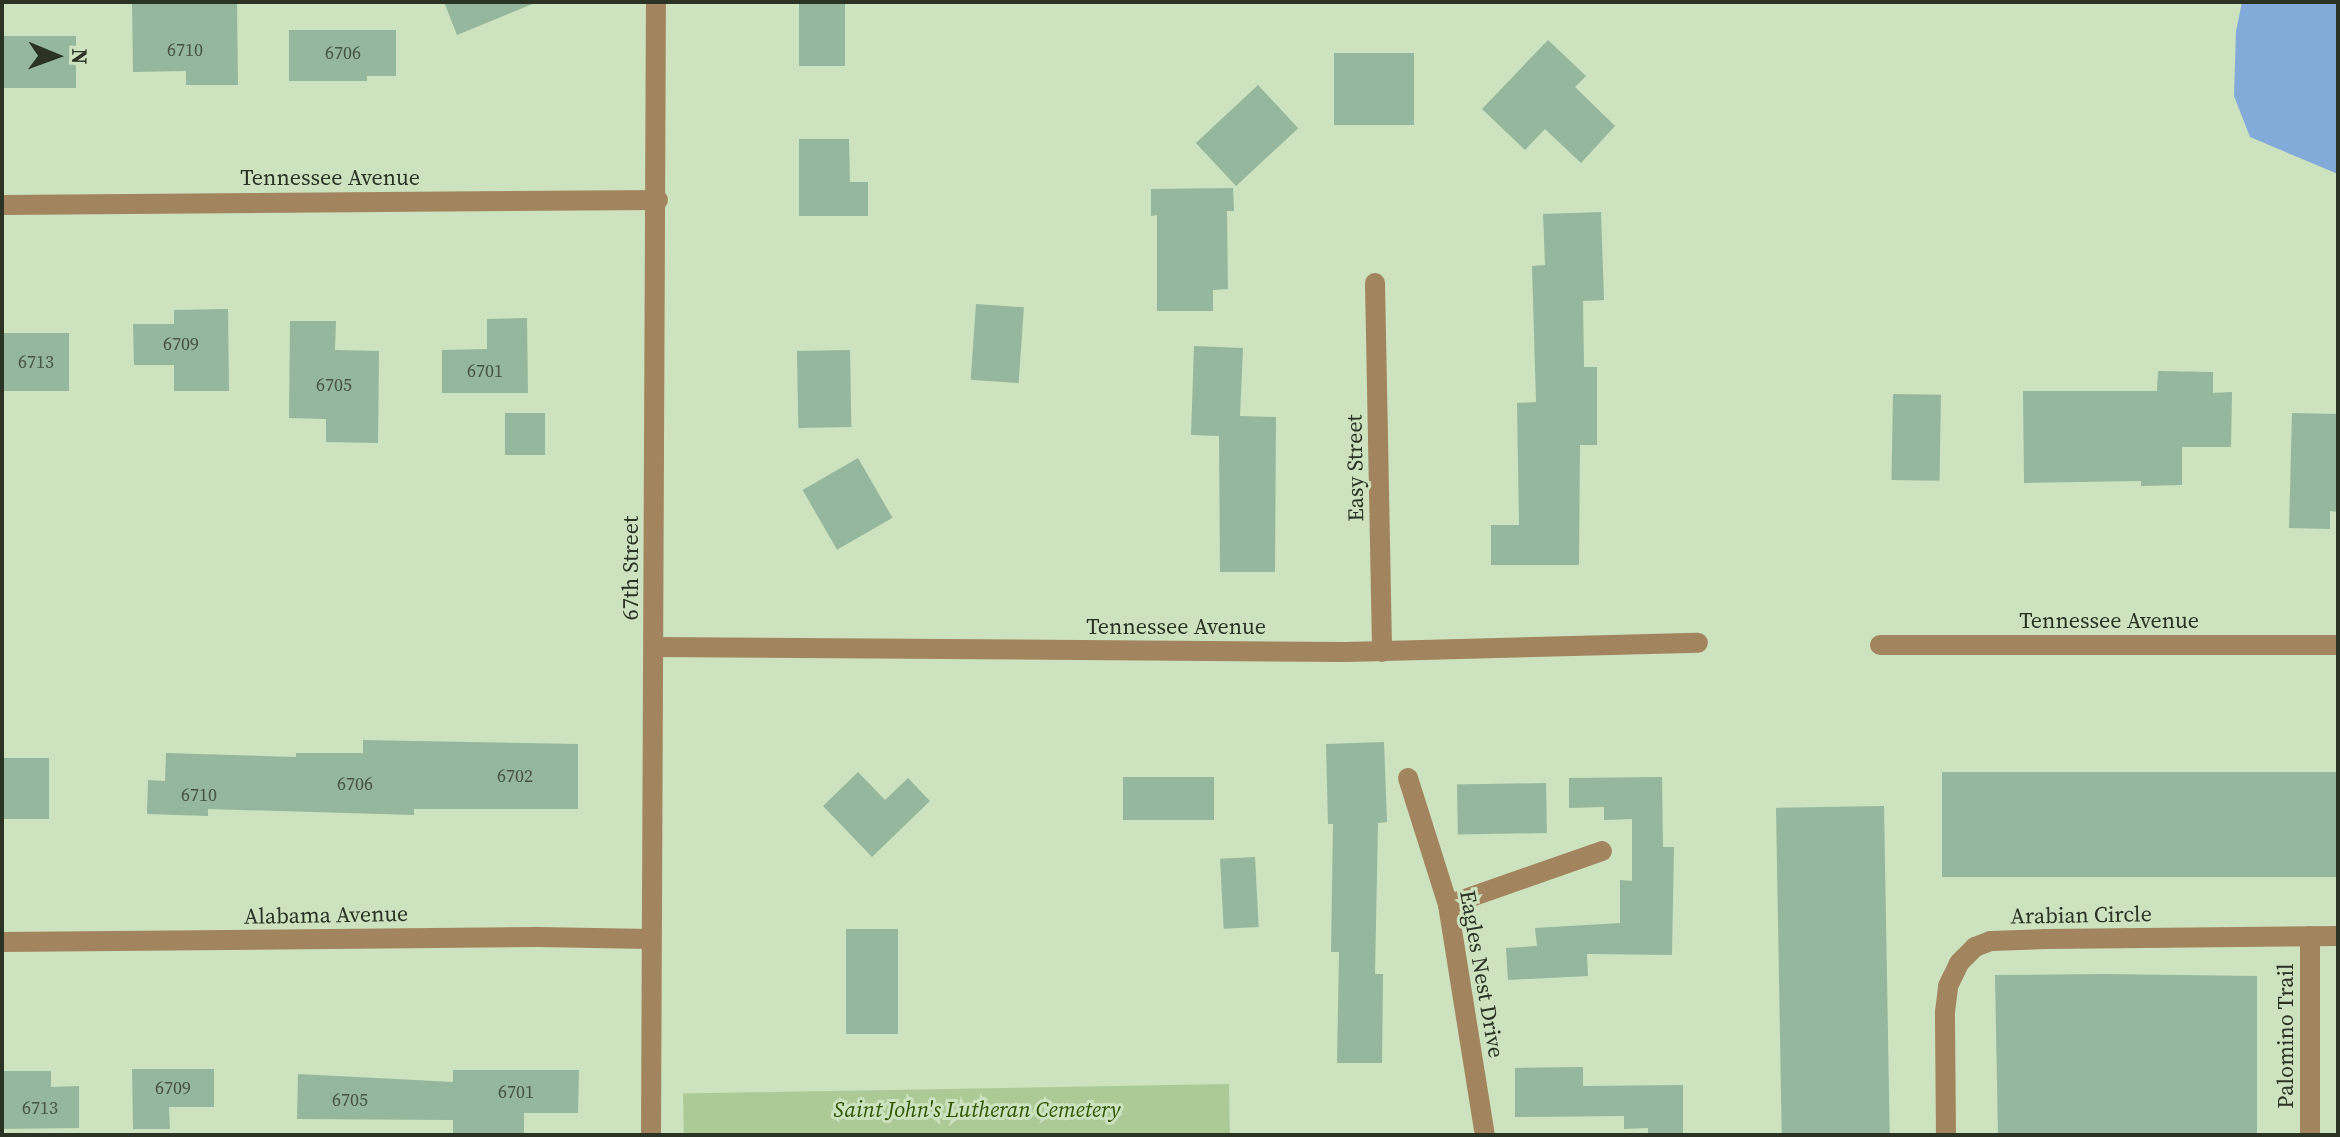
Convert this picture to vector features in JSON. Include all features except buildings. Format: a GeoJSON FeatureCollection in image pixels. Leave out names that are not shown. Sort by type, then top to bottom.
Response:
{"type":"FeatureCollection","features":[{"type":"Feature","properties":{"kind":"street","name":"67th Street"},"geometry":{"type":"LineString","coordinates":[[651,1135],[650,939],[658,200],[656,2]]}},
{"type":"Feature","properties":{"kind":"street","name":"Tennessee Avenue"},"geometry":{"type":"LineString","coordinates":[[2,205],[658,200]]}},
{"type":"Feature","properties":{"kind":"street","name":"Easy Street"},"geometry":{"type":"LineString","coordinates":[[1375,283],[1382,652]]}},
{"type":"Feature","properties":{"kind":"street","name":"Tennessee Avenue"},"geometry":{"type":"LineString","coordinates":[[654,647],[1382,652],[1698,643]]}},
{"type":"Feature","properties":{"kind":"street","name":"Tennessee Avenue"},"geometry":{"type":"LineString","coordinates":[[1880,645],[2338,645]]}},
{"type":"Feature","properties":{"kind":"street","name":"Eagles Nest Drive"},"geometry":{"type":"LineString","coordinates":[[1408,778],[1448,905],[1485,1135]]}},
{"type":"Feature","properties":{"kind":"street"},"geometry":{"type":"LineString","coordinates":[[1448,905],[1602,851]]}},
{"type":"Feature","properties":{"kind":"street","name":"Palomino Trail"},"geometry":{"type":"LineString","coordinates":[[2310,936],[2310,1135]]}},
{"type":"Feature","properties":{"kind":"street","name":"Arabian Circle"},"geometry":{"type":"LineString","coordinates":[[1946,1135],[1945,1012],[1948,986],[1959,963],[1975,947],[1991,941],[2046,939],[2338,936]]}},
{"type":"Feature","properties":{"kind":"street","name":"Alabama Avenue"},"geometry":{"type":"LineString","coordinates":[[2,942],[538,937],[650,939]]}},
{"type":"Feature","properties":{"kind":"green space","name":"Saint John's Lutheran Cemetery"},"geometry":{"type":"Polygon","coordinates":[[[1229,1084],[1230,1135],[684,1135],[683,1094],[1229,1084]]]}},
{"type":"Feature","properties":{"kind":"water"},"geometry":{"type":"Polygon","coordinates":[[[2242,2],[2338,2],[2338,174],[2250,137],[2234,96],[2236,31],[2242,2]]]}}]}
